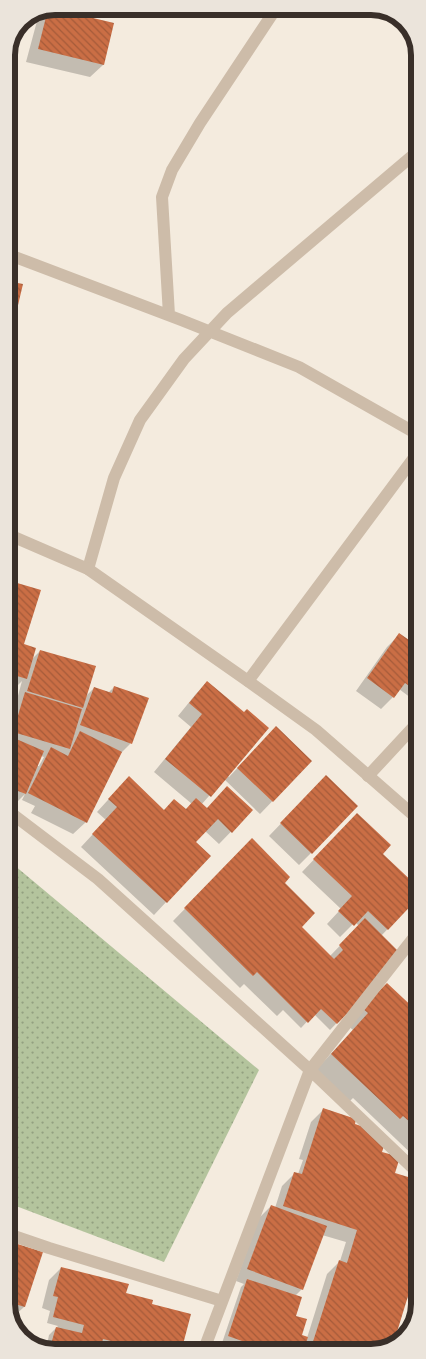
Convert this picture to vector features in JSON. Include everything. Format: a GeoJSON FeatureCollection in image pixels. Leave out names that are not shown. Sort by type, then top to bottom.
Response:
{"type":"FeatureCollection","features":[{"type":"Feature","properties":{"kind":"street"},"geometry":{"type":"LineString","coordinates":[[169,315],[162,197],[172,170],[200,123],[271,15]]}},
{"type":"Feature","properties":{"kind":"street"},"geometry":{"type":"LineString","coordinates":[[88,569],[114,478],[140,420],[184,359],[227,313],[411,157]]}},
{"type":"Feature","properties":{"kind":"street"},"geometry":{"type":"LineString","coordinates":[[15,257],[169,315],[299,367],[411,430]]}},
{"type":"Feature","properties":{"kind":"street"},"geometry":{"type":"LineString","coordinates":[[248,681],[411,462]]}},
{"type":"Feature","properties":{"kind":"street"},"geometry":{"type":"LineString","coordinates":[[15,537],[88,569],[316,730],[411,813]]}},
{"type":"Feature","properties":{"kind":"street"},"geometry":{"type":"LineString","coordinates":[[368,776],[411,730]]}},
{"type":"Feature","properties":{"kind":"street"},"geometry":{"type":"LineString","coordinates":[[15,816],[98,879],[310,1070],[411,1166]]}},
{"type":"Feature","properties":{"kind":"street"},"geometry":{"type":"LineString","coordinates":[[206,1344],[310,1070],[411,941]]}},
{"type":"Feature","properties":{"kind":"street"},"geometry":{"type":"LineString","coordinates":[[15,1236],[222,1301]]}},
{"type":"Feature","properties":{"kind":"green space"},"geometry":{"type":"Polygon","coordinates":[[[15,866],[259,1070],[164,1262],[15,1206],[15,866]]]}},
{"type":"Feature","properties":{"kind":"building"},"geometry":{"type":"Polygon","coordinates":[[[80,15],[114,23],[104,65],[38,49],[46,16],[80,15]]]}},
{"type":"Feature","properties":{"kind":"building"},"geometry":{"type":"Polygon","coordinates":[[[15,282],[23,284],[15,318],[15,282]]]}},
{"type":"Feature","properties":{"kind":"building"},"geometry":{"type":"Polygon","coordinates":[[[15,582],[41,590],[24,644],[36,648],[27,679],[15,675],[15,582]]]}},
{"type":"Feature","properties":{"kind":"building"},"geometry":{"type":"Polygon","coordinates":[[[399,633],[411,641],[411,687],[405,683],[394,698],[367,678],[399,633]]]}},
{"type":"Feature","properties":{"kind":"building"},"geometry":{"type":"Polygon","coordinates":[[[40,650],[96,666],[83,708],[27,691],[40,650]]]}},
{"type":"Feature","properties":{"kind":"building"},"geometry":{"type":"Polygon","coordinates":[[[207,681],[244,712],[247,709],[269,728],[211,797],[165,759],[202,714],[189,703],[207,681]]]}},
{"type":"Feature","properties":{"kind":"building"},"geometry":{"type":"Polygon","coordinates":[[[114,686],[149,698],[132,744],[80,725],[94,687],[112,693],[114,686]]]}},
{"type":"Feature","properties":{"kind":"building"},"geometry":{"type":"Polygon","coordinates":[[[25,692],[82,709],[70,749],[15,733],[15,725],[25,692]]]}},
{"type":"Feature","properties":{"kind":"building"},"geometry":{"type":"Polygon","coordinates":[[[276,726],[312,761],[273,802],[237,768],[276,726]]]}},
{"type":"Feature","properties":{"kind":"building"},"geometry":{"type":"Polygon","coordinates":[[[80,731],[122,752],[87,823],[28,793],[51,747],[68,756],[80,731]]]}},
{"type":"Feature","properties":{"kind":"building"},"geometry":{"type":"Polygon","coordinates":[[[15,738],[44,751],[26,794],[15,790],[15,738]]]}},
{"type":"Feature","properties":{"kind":"building"},"geometry":{"type":"Polygon","coordinates":[[[326,775],[358,806],[312,854],[280,823],[326,775]]]}},
{"type":"Feature","properties":{"kind":"building"},"geometry":{"type":"Polygon","coordinates":[[[129,776],[164,810],[174,799],[186,809],[196,798],[207,808],[227,786],[253,810],[232,833],[218,819],[196,842],[211,856],[167,903],[92,834],[117,807],[108,799],[129,776]]]}},
{"type":"Feature","properties":{"kind":"building"},"geometry":{"type":"Polygon","coordinates":[[[357,813],[391,845],[383,854],[411,880],[411,906],[388,930],[368,911],[354,926],[338,911],[352,896],[313,859],[357,813]]]}},
{"type":"Feature","properties":{"kind":"building"},"geometry":{"type":"Polygon","coordinates":[[[252,838],[290,877],[285,883],[315,913],[302,927],[334,959],[343,950],[339,945],[365,918],[399,952],[377,983],[337,1024],[321,1009],[308,1023],[257,972],[253,976],[184,908],[252,838]]]}},
{"type":"Feature","properties":{"kind":"building"},"geometry":{"type":"Polygon","coordinates":[[[387,983],[411,1006],[411,1123],[403,1116],[400,1119],[331,1054],[368,1013],[362,1008],[387,983]]]}},
{"type":"Feature","properties":{"kind":"building"},"geometry":{"type":"Polygon","coordinates":[[[323,1108],[356,1119],[355,1124],[364,1127],[384,1146],[382,1152],[400,1157],[395,1173],[411,1178],[411,1286],[396,1335],[387,1341],[371,1344],[312,1344],[339,1260],[347,1263],[357,1230],[283,1206],[294,1172],[302,1174],[323,1108]]]}},
{"type":"Feature","properties":{"kind":"building"},"geometry":{"type":"Polygon","coordinates":[[[271,1205],[327,1226],[303,1290],[247,1269],[271,1205]]]}},
{"type":"Feature","properties":{"kind":"building"},"geometry":{"type":"Polygon","coordinates":[[[15,1243],[43,1252],[25,1307],[15,1304],[15,1243]]]}},
{"type":"Feature","properties":{"kind":"building"},"geometry":{"type":"Polygon","coordinates":[[[61,1267],[129,1284],[126,1293],[153,1300],[152,1304],[191,1314],[183,1344],[119,1344],[103,1339],[101,1344],[51,1344],[56,1327],[82,1333],[84,1325],[53,1317],[58,1297],[53,1296],[61,1267]]]}},
{"type":"Feature","properties":{"kind":"building"},"geometry":{"type":"Polygon","coordinates":[[[247,1279],[302,1297],[296,1316],[307,1319],[302,1335],[308,1337],[306,1344],[250,1344],[228,1336],[247,1279]]]}}]}
